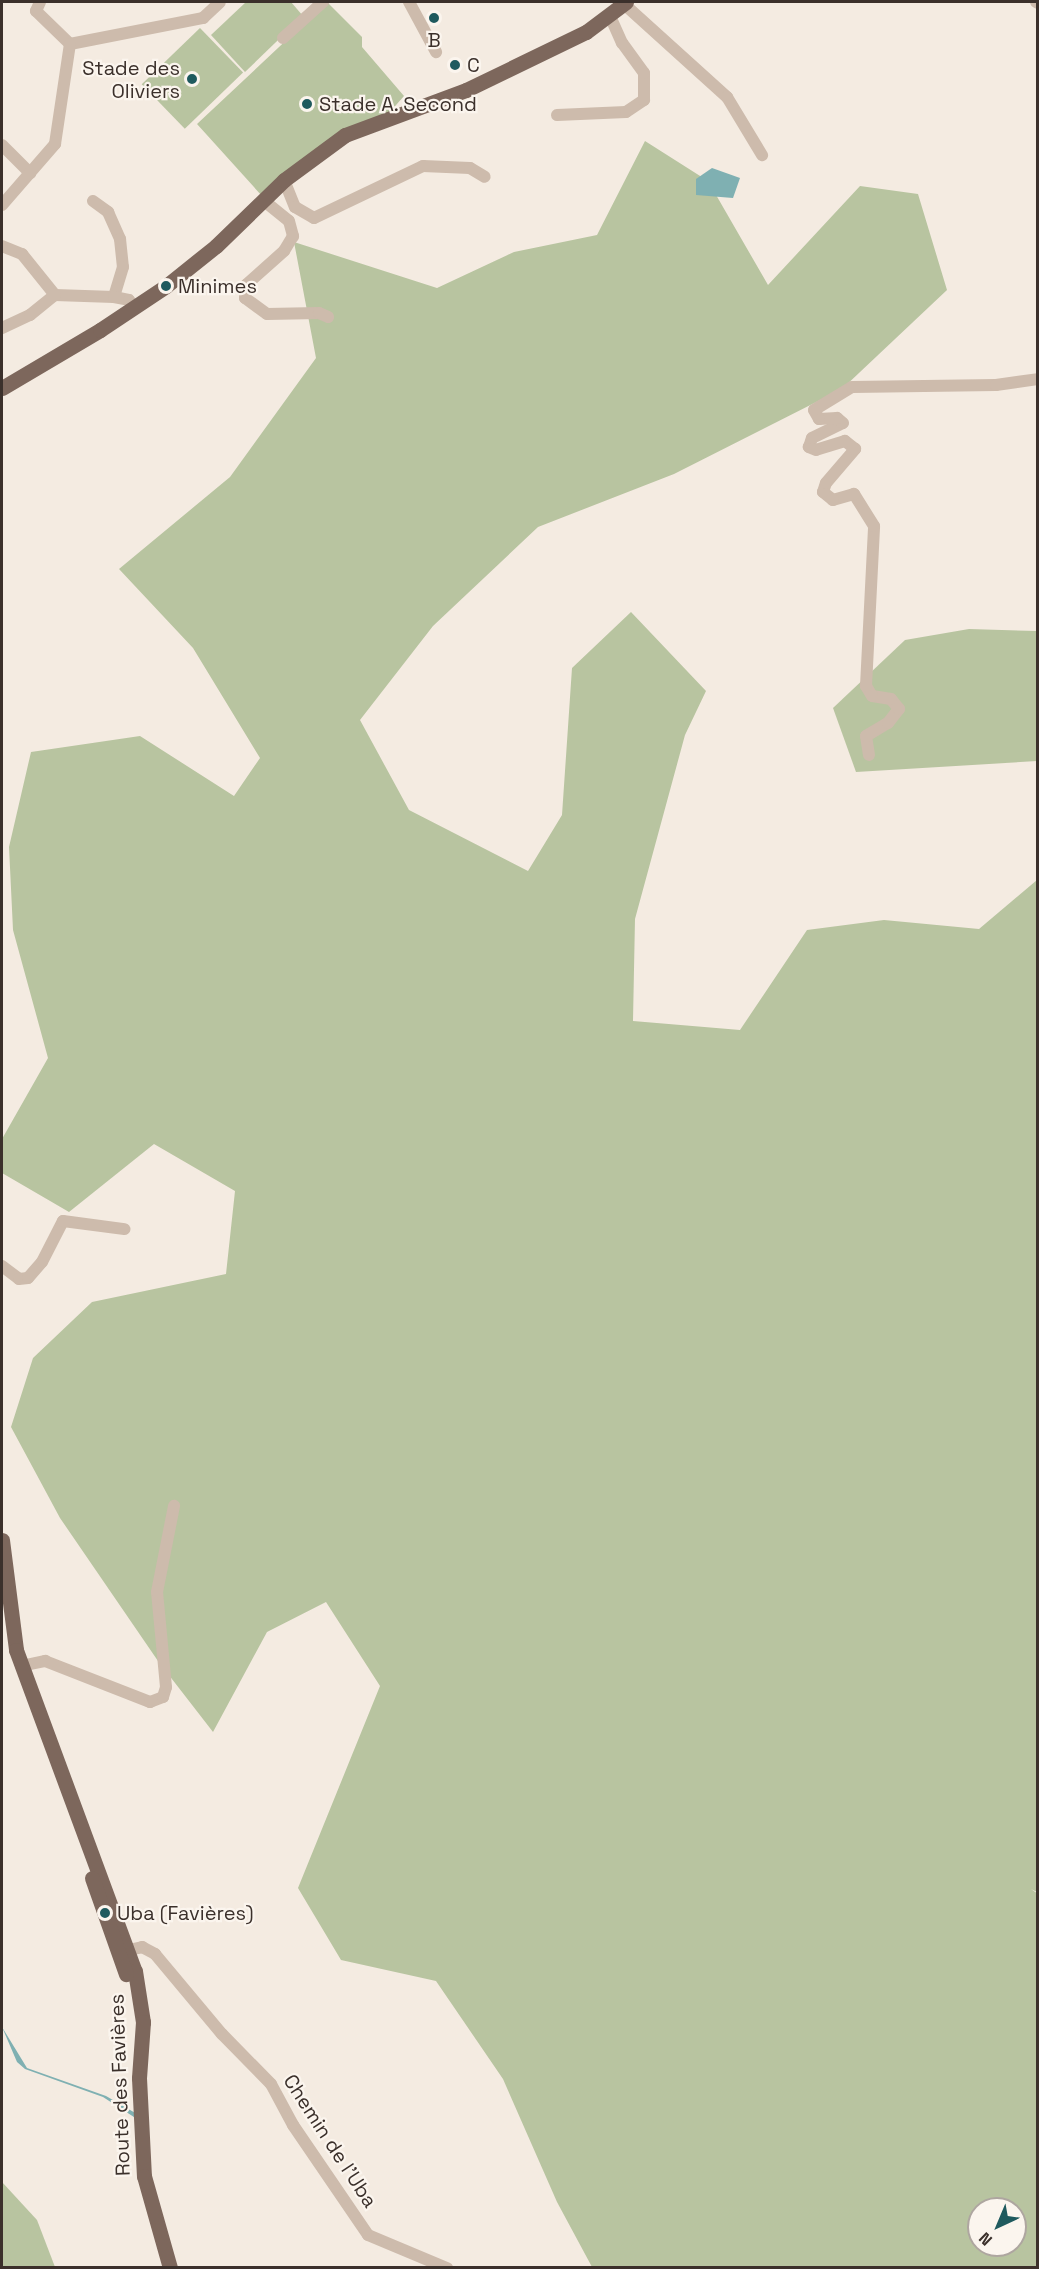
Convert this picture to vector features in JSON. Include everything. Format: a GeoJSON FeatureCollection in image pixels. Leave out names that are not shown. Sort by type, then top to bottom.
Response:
{"type":"FeatureCollection","features":[{"type":"Feature","properties":{"kind":"main road"},"geometry":{"type":"LineString","coordinates":[[2,388],[135,308],[216,246],[284,180],[358,128],[466,90],[586,32],[625,3]]}},
{"type":"Feature","properties":{"kind":"main road"},"geometry":{"type":"LineString","coordinates":[[2,1540],[9,1619],[21,1666],[124,1950]]}},
{"type":"Feature","properties":{"kind":"main road","name":"Route des Favières"},"geometry":{"type":"LineString","coordinates":[[124,1950],[139,2078],[144,2176],[170,2268]]}},
{"type":"Feature","properties":{"kind":"street"},"geometry":{"type":"LineString","coordinates":[[40,2],[36,11],[69,44]]}},
{"type":"Feature","properties":{"kind":"street"},"geometry":{"type":"LineString","coordinates":[[69,44],[203,18],[220,2]]}},
{"type":"Feature","properties":{"kind":"street"},"geometry":{"type":"LineString","coordinates":[[283,38],[323,2]]}},
{"type":"Feature","properties":{"kind":"street"},"geometry":{"type":"LineString","coordinates":[[409,2],[436,52]]}},
{"type":"Feature","properties":{"kind":"street"},"geometry":{"type":"LineString","coordinates":[[625,3],[727,97],[762,155]]}},
{"type":"Feature","properties":{"kind":"street"},"geometry":{"type":"LineString","coordinates":[[557,115],[626,112],[644,100],[644,73],[625,48],[610,16]]}},
{"type":"Feature","properties":{"kind":"street"},"geometry":{"type":"LineString","coordinates":[[2,205],[55,144],[69,44]]}},
{"type":"Feature","properties":{"kind":"street"},"geometry":{"type":"LineString","coordinates":[[2,145],[30,172]]}},
{"type":"Feature","properties":{"kind":"street"},"geometry":{"type":"LineString","coordinates":[[284,180],[296,207],[314,218],[423,166],[470,168],[485,177]]}},
{"type":"Feature","properties":{"kind":"street"},"geometry":{"type":"LineString","coordinates":[[263,200],[291,223],[293,236],[284,251],[248,283],[245,298],[267,314],[316,313],[328,317]]}},
{"type":"Feature","properties":{"kind":"street"},"geometry":{"type":"LineString","coordinates":[[93,201],[112,218],[120,239],[123,267],[114,297]]}},
{"type":"Feature","properties":{"kind":"street"},"geometry":{"type":"LineString","coordinates":[[2,246],[22,254],[55,296]]}},
{"type":"Feature","properties":{"kind":"street"},"geometry":{"type":"LineString","coordinates":[[2,328],[30,315],[55,296],[114,297],[129,300],[135,308]]}},
{"type":"Feature","properties":{"kind":"street"},"geometry":{"type":"LineString","coordinates":[[869,755],[866,736],[888,723],[898,709],[891,699],[872,696],[865,684],[875,528],[866,509],[854,494],[833,500],[823,492],[826,483],[855,449],[845,441],[819,450],[809,447],[812,438],[843,423],[837,418],[819,419],[814,410],[852,387],[996,385],[1038,379]]}},
{"type":"Feature","properties":{"kind":"street"},"geometry":{"type":"LineString","coordinates":[[2,1266],[19,1279],[28,1278],[42,1262],[63,1221],[124,1229]]}},
{"type":"Feature","properties":{"kind":"street"},"geometry":{"type":"LineString","coordinates":[[21,1666],[45,1661],[147,1701],[163,1697],[166,1687],[157,1592],[174,1506]]}},
{"type":"Feature","properties":{"kind":"street","name":"Chemin de l'Uba"},"geometry":{"type":"LineString","coordinates":[[124,1950],[142,1947],[155,1954],[222,2034],[272,2084],[297,2131],[368,2235],[447,2268]]}},
{"type":"Feature","properties":{"kind":"green space"},"geometry":{"type":"Polygon","coordinates":[[[246,2],[291,2],[303,16],[245,72],[211,35],[246,2]]]}},
{"type":"Feature","properties":{"kind":"green space","name":"Stade A. Second"},"geometry":{"type":"Polygon","coordinates":[[[327,2],[362,37],[362,47],[404,96],[389,113],[262,196],[197,124],[327,2]]]}},
{"type":"Feature","properties":{"kind":"green space","name":"Stade des Oliviers"},"geometry":{"type":"Polygon","coordinates":[[[200,28],[243,73],[185,129],[142,84],[200,28]]]}},
{"type":"Feature","properties":{"kind":"green space"},"geometry":{"type":"Polygon","coordinates":[[[645,141],[708,181],[768,285],[860,186],[918,194],[947,290],[842,389],[674,474],[538,527],[433,626],[360,720],[409,810],[528,871],[562,815],[572,668],[631,612],[706,691],[685,735],[635,919],[633,1021],[740,1030],[807,930],[884,920],[979,929],[1037,880],[1037,1892],[1031,1889],[1038,1894],[1037,2267],[592,2267],[557,2202],[503,2079],[436,1981],[341,1960],[298,1888],[380,1686],[326,1602],[267,1632],[213,1732],[158,1661],[60,1518],[11,1427],[33,1358],[92,1302],[226,1274],[235,1191],[154,1144],[69,1212],[2,1173],[2,1139],[48,1058],[13,930],[9,847],[31,752],[140,736],[234,796],[260,758],[193,648],[119,569],[230,477],[316,358],[294,242],[437,288],[514,252],[597,235],[645,141]]]}},
{"type":"Feature","properties":{"kind":"green space"},"geometry":{"type":"Polygon","coordinates":[[[969,629],[1037,631],[1037,761],[856,772],[833,708],[905,640],[969,629]]]}},
{"type":"Feature","properties":{"kind":"green space"},"geometry":{"type":"Polygon","coordinates":[[[2,2182],[37,2220],[55,2267],[2,2267],[2,2182]]]}},
{"type":"Feature","properties":{"kind":"water"},"geometry":{"type":"Polygon","coordinates":[[[712,168],[740,178],[733,198],[696,195],[696,179],[712,168]]]}},
{"type":"Feature","properties":{"kind":"water"},"geometry":{"type":"Polygon","coordinates":[[[2,2027],[27,2068],[106,2096],[137,2114],[137,2119],[103,2097],[25,2069],[17,2062],[2,2027]]]}},
{"type":"Feature","properties":{"kind":"place","name":"B"},"geometry":{"type":"Point","coordinates":[434,18]}},
{"type":"Feature","properties":{"kind":"place","name":"C"},"geometry":{"type":"Point","coordinates":[455,65]}},
{"type":"Feature","properties":{"kind":"place","name":"Stade des Oliviers"},"geometry":{"type":"Point","coordinates":[192,79]}},
{"type":"Feature","properties":{"kind":"place","name":"Stade A. Second"},"geometry":{"type":"Point","coordinates":[307,104]}},
{"type":"Feature","properties":{"kind":"place","name":"Minimes"},"geometry":{"type":"Point","coordinates":[166,286]}},
{"type":"Feature","properties":{"kind":"place","name":"Uba (Favières)"},"geometry":{"type":"Point","coordinates":[105,1913]}}]}
